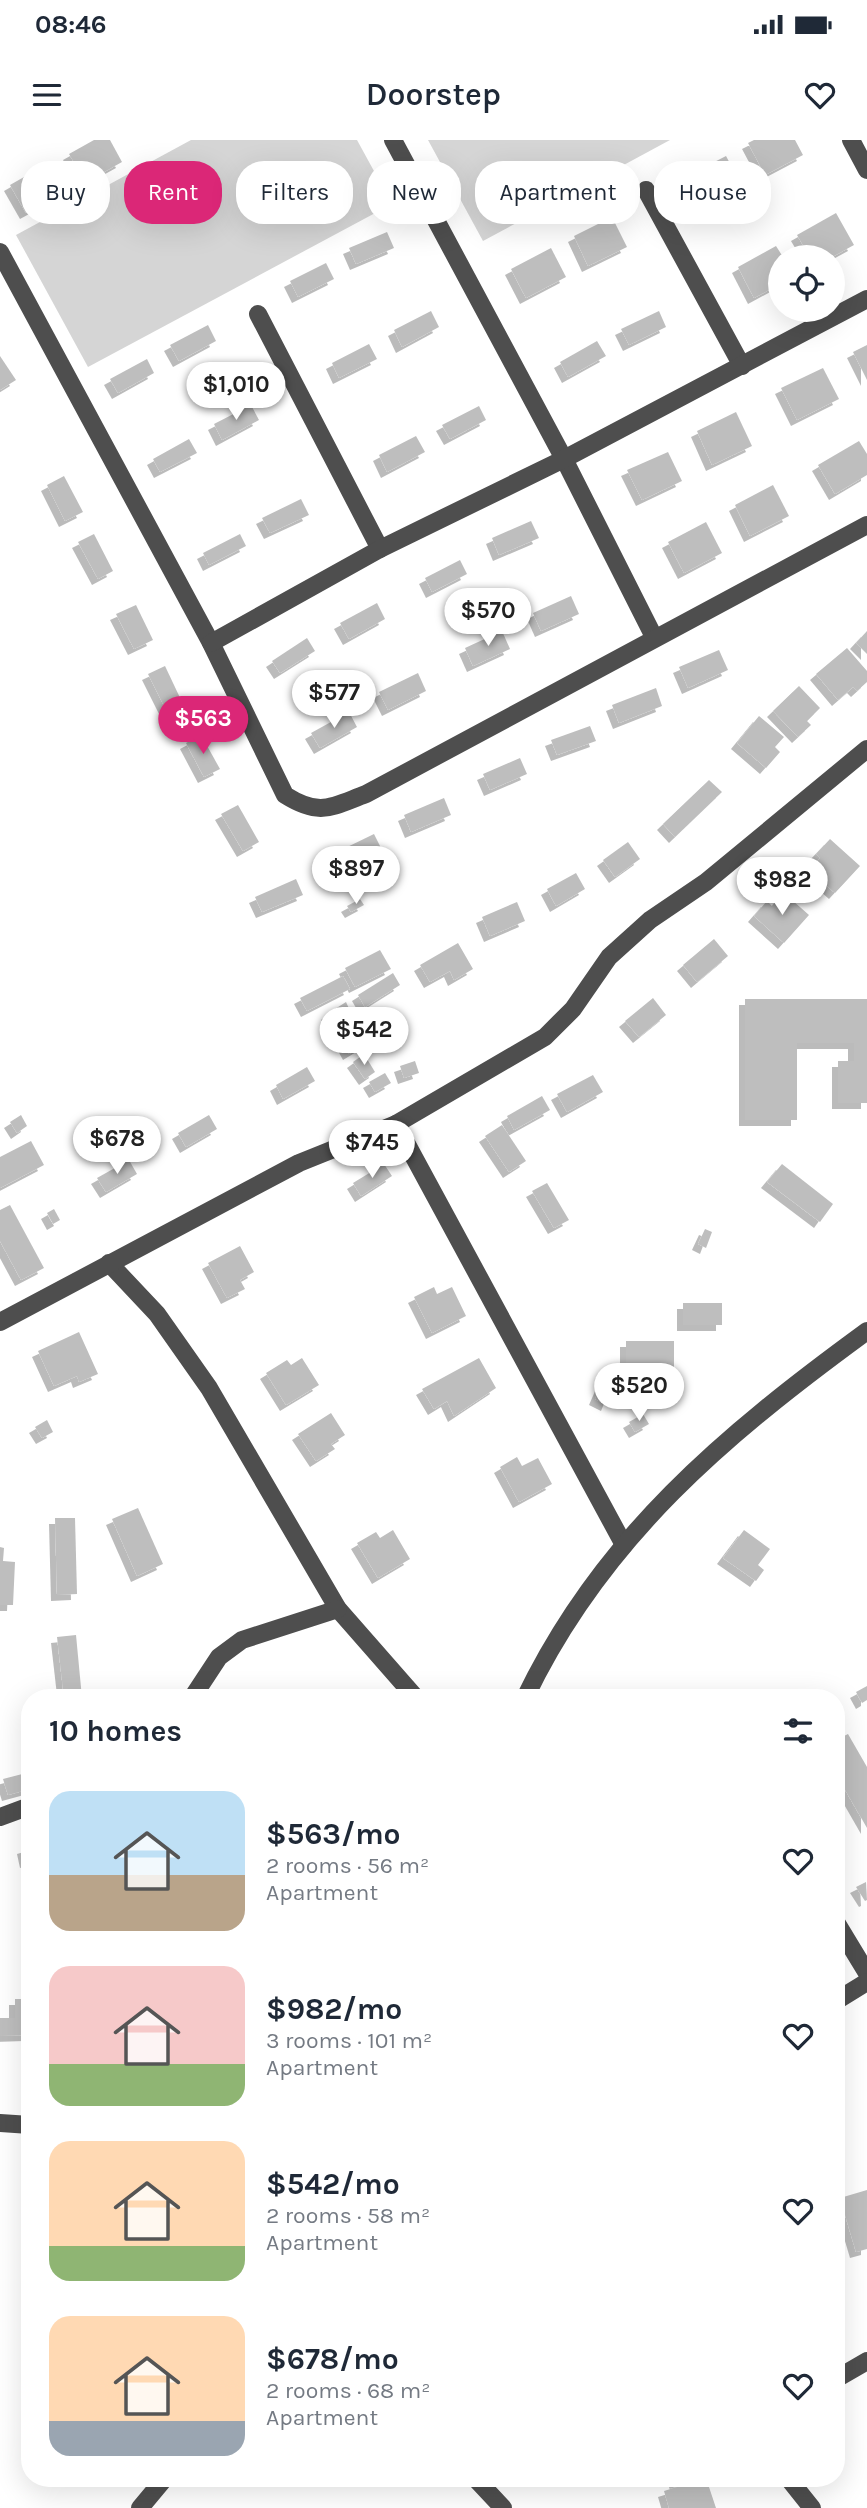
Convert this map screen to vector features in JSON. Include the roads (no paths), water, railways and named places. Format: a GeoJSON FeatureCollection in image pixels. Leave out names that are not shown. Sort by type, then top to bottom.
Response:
{"type":"FeatureCollection","features":[{"type":"Feature","properties":{"kind":"street"},"geometry":{"type":"LineString","coordinates":[[393,140],[564,458],[654,637]]}},
{"type":"Feature","properties":{"kind":"street"},"geometry":{"type":"LineString","coordinates":[[851,140],[867,170]]}},
{"type":"Feature","properties":{"kind":"street"},"geometry":{"type":"LineString","coordinates":[[646,190],[742,366]]}},
{"type":"Feature","properties":{"kind":"street"},"geometry":{"type":"LineString","coordinates":[[0,252],[211,643],[285,795],[305,808],[327,809],[366,794],[867,525]]}},
{"type":"Feature","properties":{"kind":"street"},"geometry":{"type":"LineString","coordinates":[[211,643],[380,549],[564,458],[867,299]]}},
{"type":"Feature","properties":{"kind":"street"},"geometry":{"type":"LineString","coordinates":[[258,314],[380,549]]}},
{"type":"Feature","properties":{"kind":"street"},"geometry":{"type":"LineString","coordinates":[[0,1322],[299,1163],[396,1124],[545,1037],[573,1009],[609,957],[650,920],[706,882],[867,748]]}},
{"type":"Feature","properties":{"kind":"street"},"geometry":{"type":"LineString","coordinates":[[396,1124],[624,1545]]}},
{"type":"Feature","properties":{"kind":"street"},"geometry":{"type":"LineString","coordinates":[[108,1264],[157,1314],[209,1388],[338,1609],[407,1689]]}},
{"type":"Feature","properties":{"kind":"street"},"geometry":{"type":"LineString","coordinates":[[530,1689],[576,1605],[680,1482],[756,1413],[867,1331]]}},
{"type":"Feature","properties":{"kind":"street"},"geometry":{"type":"LineString","coordinates":[[198,1689],[219,1657],[242,1640],[338,1609]]}},
{"type":"Feature","properties":{"kind":"street"},"geometry":{"type":"LineString","coordinates":[[0,1817],[21,1809]]}},
{"type":"Feature","properties":{"kind":"street"},"geometry":{"type":"LineString","coordinates":[[845,1937],[867,1973]]}},
{"type":"Feature","properties":{"kind":"street"},"geometry":{"type":"LineString","coordinates":[[845,1995],[867,1982]]}},
{"type":"Feature","properties":{"kind":"street"},"geometry":{"type":"LineString","coordinates":[[0,2123],[21,2124]]}},
{"type":"Feature","properties":{"kind":"street"},"geometry":{"type":"LineString","coordinates":[[845,2374],[867,2361]]}},
{"type":"Feature","properties":{"kind":"street"},"geometry":{"type":"LineString","coordinates":[[141,2508],[158,2487]]}},
{"type":"Feature","properties":{"kind":"street"},"geometry":{"type":"LineString","coordinates":[[483,2487],[503,2508]]}},
{"type":"Feature","properties":{"kind":"street"},"geometry":{"type":"LineString","coordinates":[[795,2487],[811,2508]]}}]}
